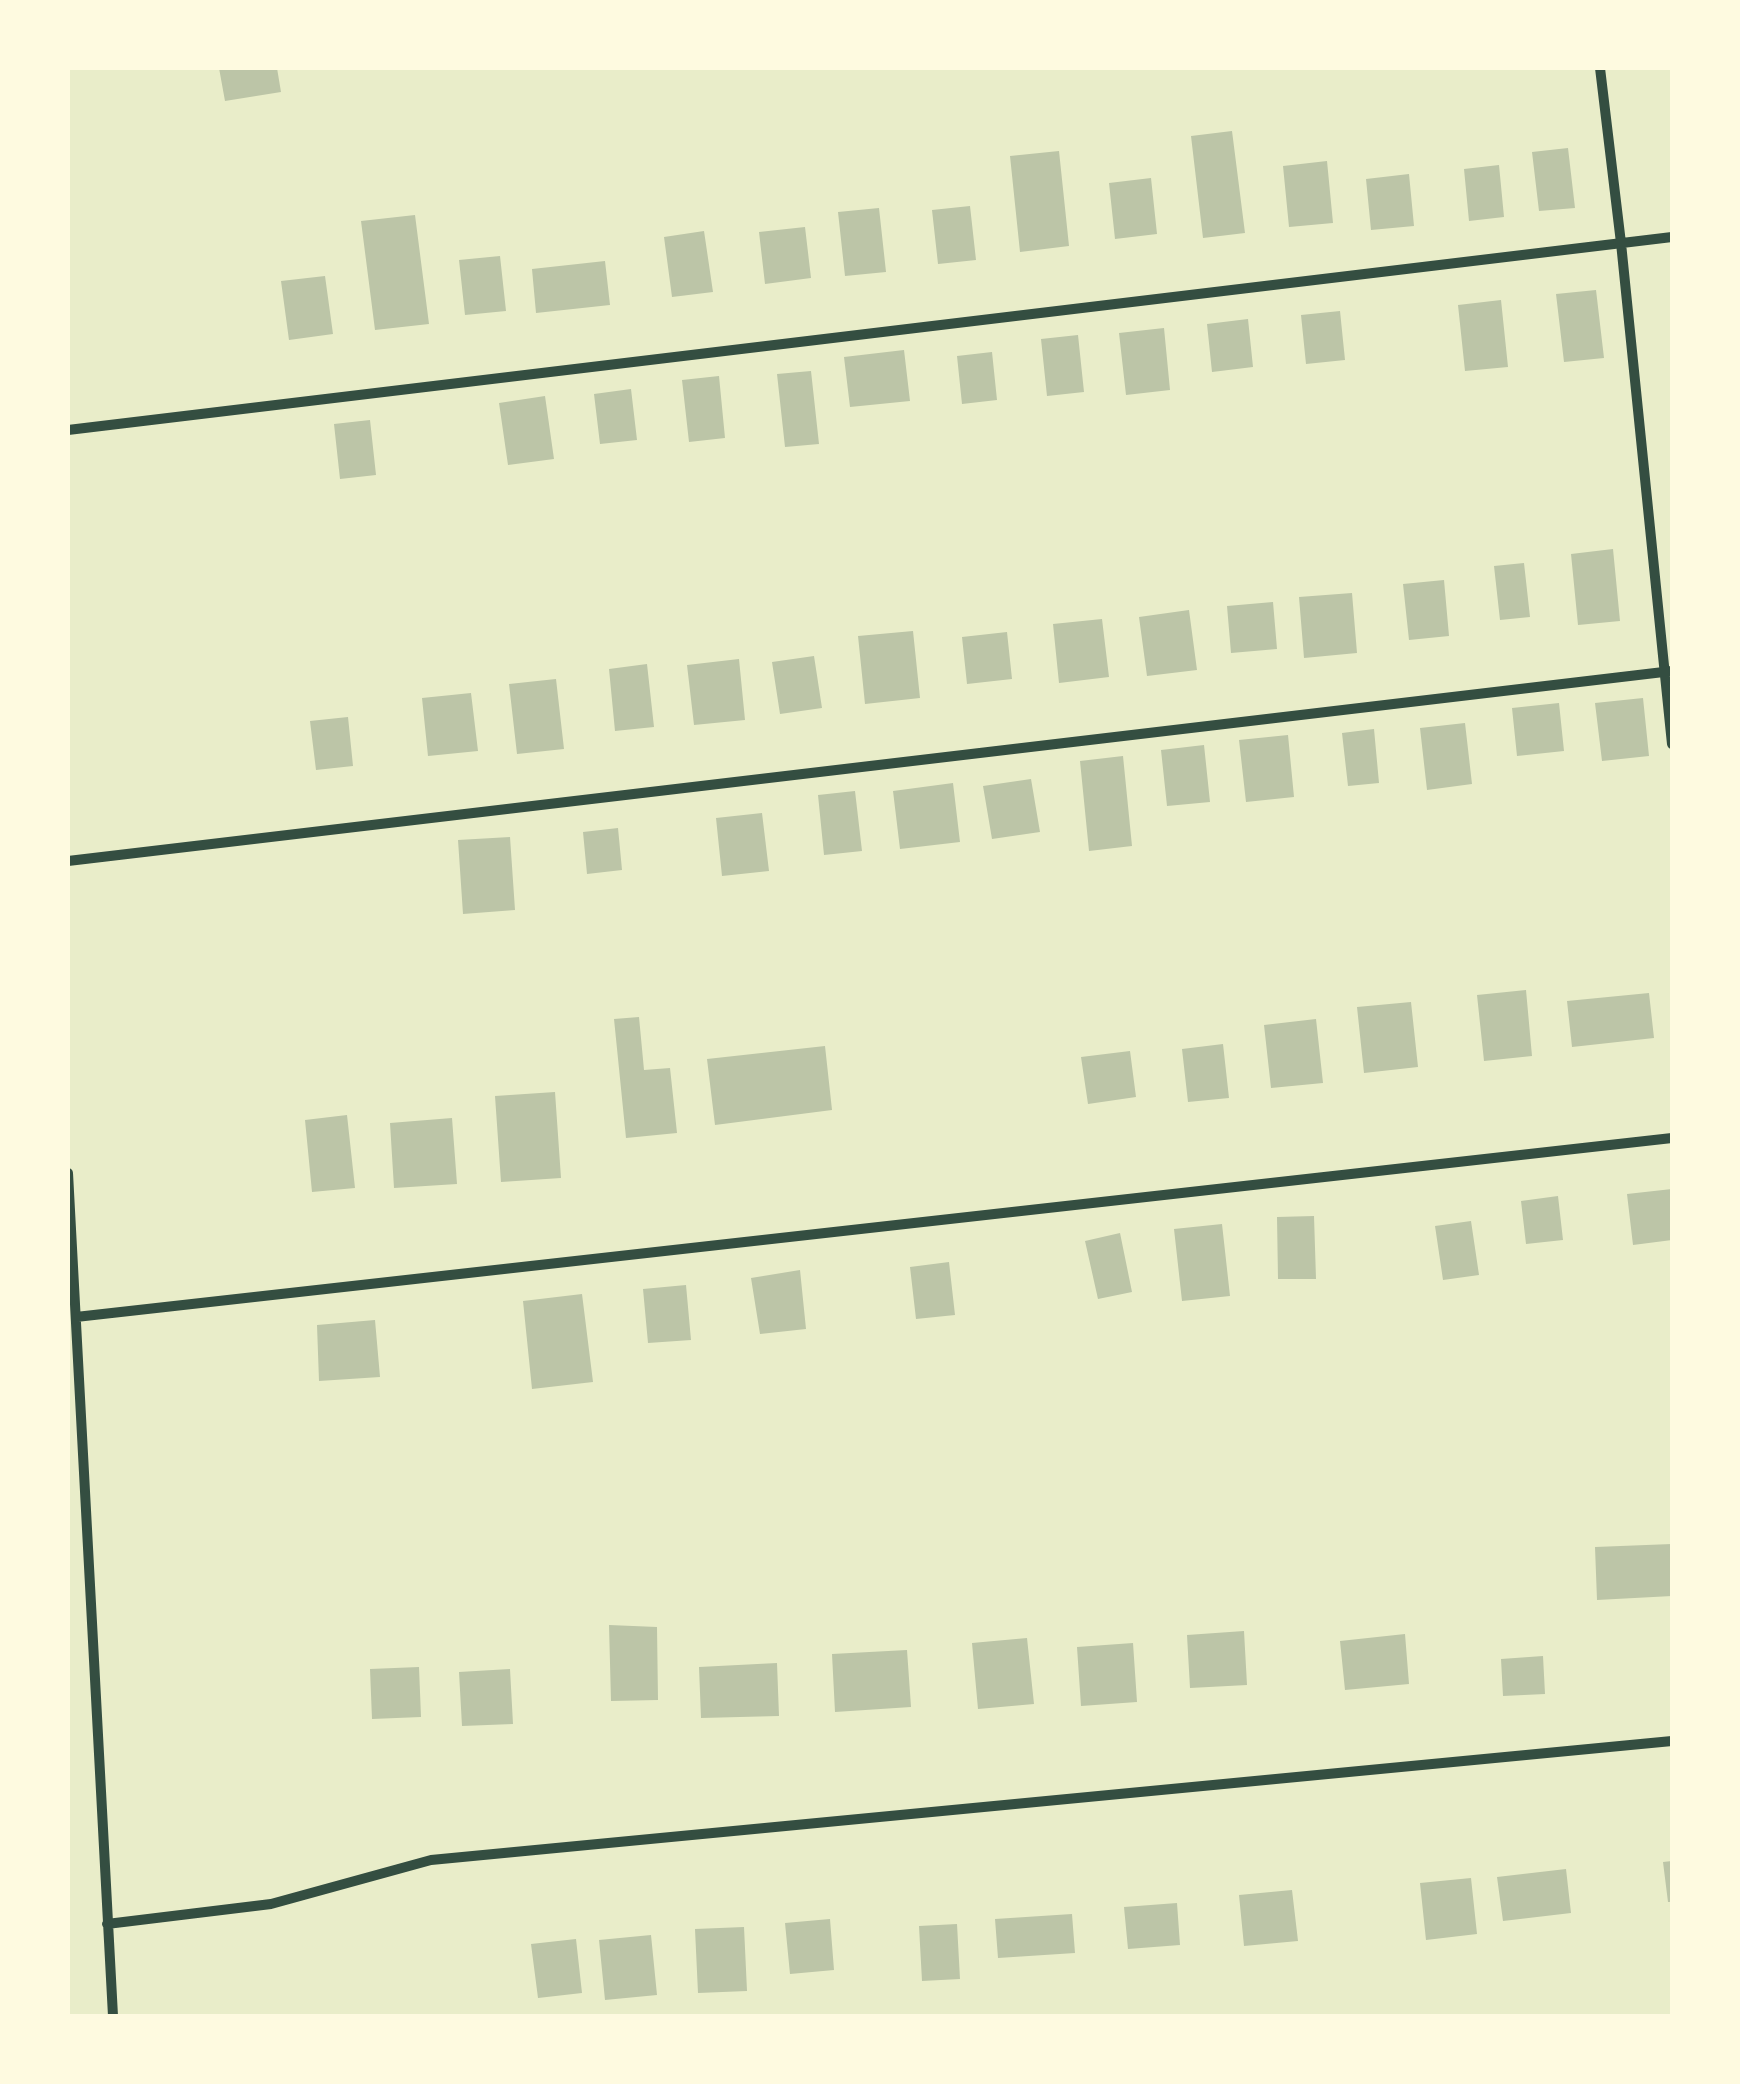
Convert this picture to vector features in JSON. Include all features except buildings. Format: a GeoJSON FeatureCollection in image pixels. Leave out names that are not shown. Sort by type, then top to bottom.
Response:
{"type":"FeatureCollection","features":[{"type":"Feature","properties":{"kind":"street"},"geometry":{"type":"LineString","coordinates":[[1600,68],[1669,671],[1672,744]]}},
{"type":"Feature","properties":{"kind":"street"},"geometry":{"type":"LineString","coordinates":[[68,430],[1672,237]]}},
{"type":"Feature","properties":{"kind":"street"},"geometry":{"type":"LineString","coordinates":[[68,861],[1669,671]]}},
{"type":"Feature","properties":{"kind":"street"},"geometry":{"type":"LineString","coordinates":[[76,1317],[1672,1138]]}},
{"type":"Feature","properties":{"kind":"street"},"geometry":{"type":"LineString","coordinates":[[68,1173],[113,2016]]}},
{"type":"Feature","properties":{"kind":"street"},"geometry":{"type":"LineString","coordinates":[[108,1924],[271,1904],[431,1860],[1672,1741]]}}]}
